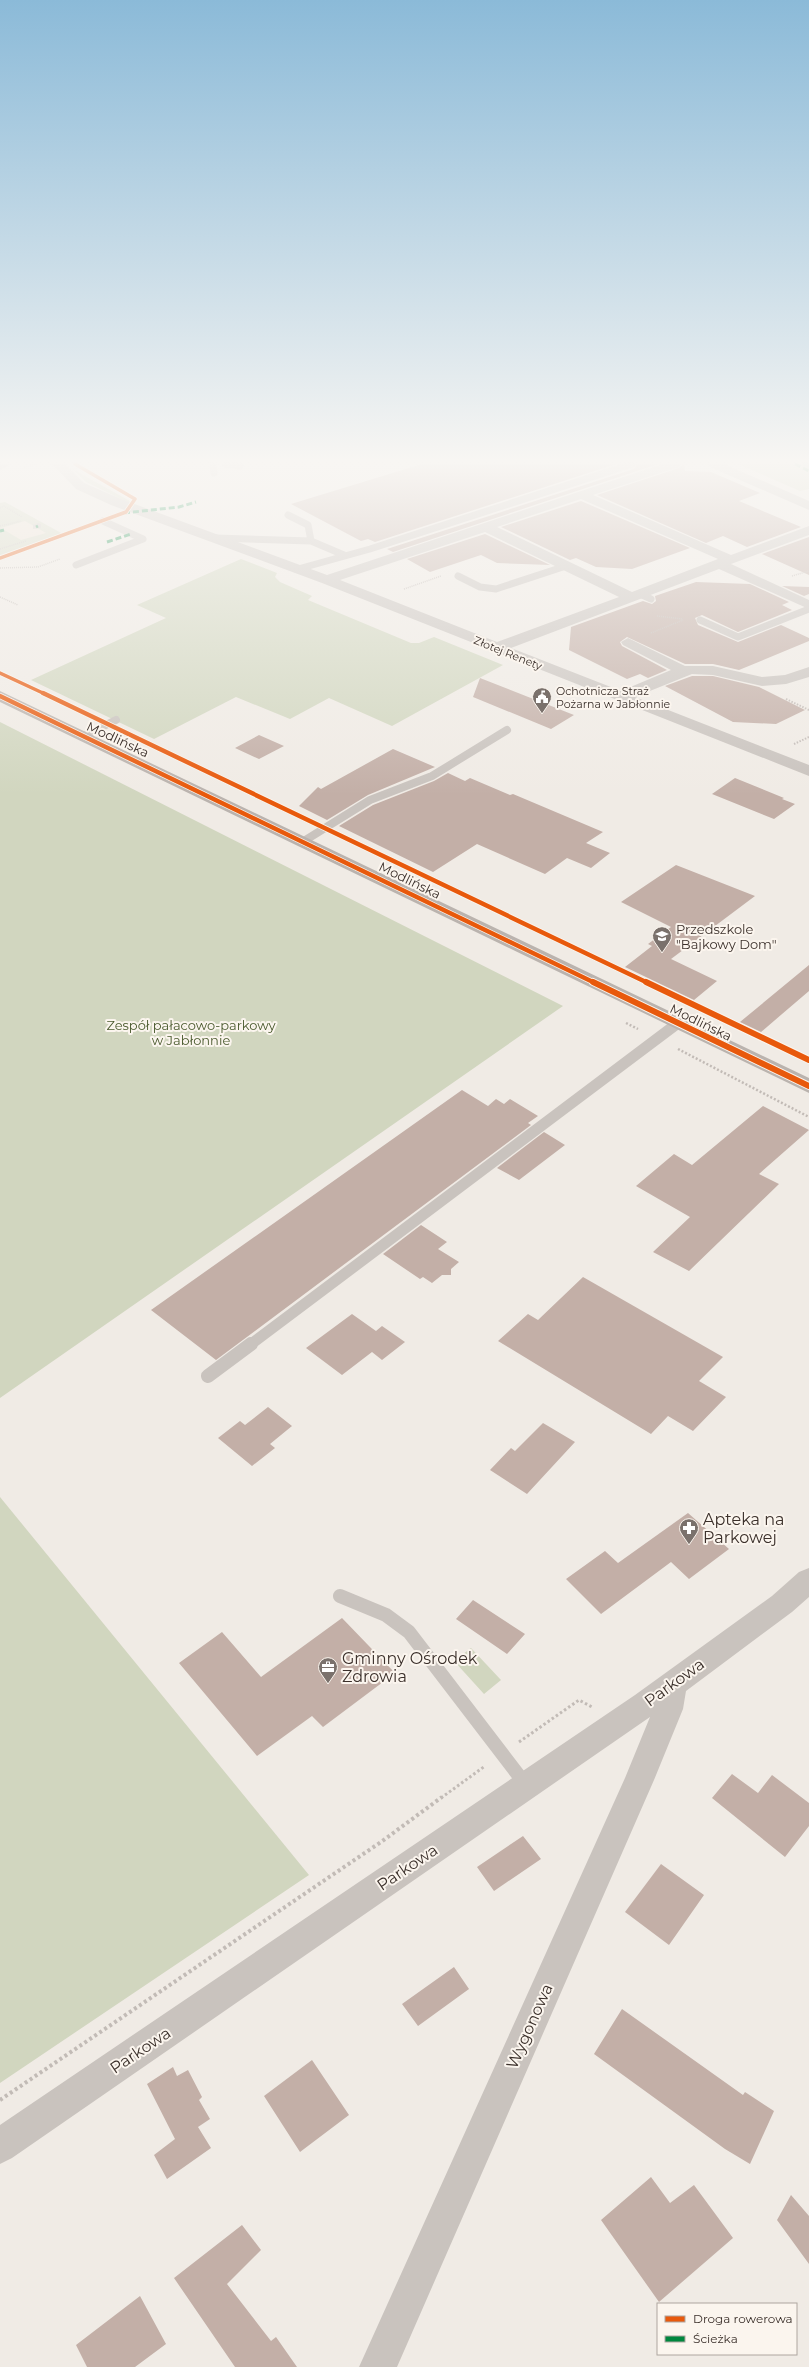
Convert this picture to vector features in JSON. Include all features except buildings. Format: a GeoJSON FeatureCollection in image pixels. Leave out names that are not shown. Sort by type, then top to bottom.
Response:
{"type":"FeatureCollection","features":[{"type":"Feature","properties":{"kind":"main road","name":"Modlińska"},"geometry":{"type":"LineString","coordinates":[[0,696],[304,840],[809,1086]]}},
{"type":"Feature","properties":{"kind":"street","name":"Złotej Renety"},"geometry":{"type":"LineString","coordinates":[[312,574],[809,772]]}},
{"type":"Feature","properties":{"kind":"street"},"geometry":{"type":"LineString","coordinates":[[327,580],[344,574]]}},
{"type":"Feature","properties":{"kind":"street"},"geometry":{"type":"LineString","coordinates":[[586,574],[641,597]]}},
{"type":"Feature","properties":{"kind":"street"},"geometry":{"type":"LineString","coordinates":[[496,648],[641,597],[696,574]]}},
{"type":"Feature","properties":{"kind":"street"},"geometry":{"type":"LineString","coordinates":[[750,574],[809,605]]}},
{"type":"Feature","properties":{"kind":"street"},"geometry":{"type":"LineString","coordinates":[[628,642],[684,671]]}},
{"type":"Feature","properties":{"kind":"street"},"geometry":{"type":"LineString","coordinates":[[621,697],[684,671],[705,669],[748,680],[770,682],[791,680],[809,672]]}},
{"type":"Feature","properties":{"kind":"street","name":"Parkowa"},"geometry":{"type":"LineString","coordinates":[[0,2146],[673,1683],[782,1604],[809,1580]]}},
{"type":"Feature","properties":{"kind":"street","name":"Wygonowa"},"geometry":{"type":"LineString","coordinates":[[378,2367],[639,1780],[668,1709],[673,1683]]}},
{"type":"Feature","properties":{"kind":"lane"},"geometry":{"type":"LineString","coordinates":[[458,576],[480,587],[496,589],[540,574]]}},
{"type":"Feature","properties":{"kind":"lane"},"geometry":{"type":"LineString","coordinates":[[700,620],[738,638],[809,609]]}},
{"type":"Feature","properties":{"kind":"lane"},"geometry":{"type":"LineString","coordinates":[[84,736],[116,720]]}},
{"type":"Feature","properties":{"kind":"lane"},"geometry":{"type":"LineString","coordinates":[[304,840],[370,800],[387,792],[408,787],[432,776],[507,730]]}},
{"type":"Feature","properties":{"kind":"lane"},"geometry":{"type":"LineString","coordinates":[[208,1376],[678,1022]]}},
{"type":"Feature","properties":{"kind":"lane"},"geometry":{"type":"LineString","coordinates":[[340,1596],[386,1615],[409,1632],[526,1785]]}},
{"type":"Feature","properties":{"kind":"path"},"geometry":{"type":"LineString","coordinates":[[403,589],[442,576]]}},
{"type":"Feature","properties":{"kind":"path"},"geometry":{"type":"LineString","coordinates":[[0,597],[18,605]]}},
{"type":"Feature","properties":{"kind":"path"},"geometry":{"type":"LineString","coordinates":[[628,642],[686,619]]}},
{"type":"Feature","properties":{"kind":"path"},"geometry":{"type":"LineString","coordinates":[[792,745],[809,737]]}},
{"type":"Feature","properties":{"kind":"path"},"geometry":{"type":"LineString","coordinates":[[0,2100],[381,1842],[502,1754],[580,1700],[599,1712]]}},
{"type":"Feature","properties":{"kind":"green space"},"geometry":{"type":"Polygon","coordinates":[[[206,574],[276,574],[275,577],[280,582],[312,596],[308,600],[411,643],[419,643],[434,637],[503,665],[392,726],[329,698],[290,719],[236,697],[154,739],[31,680],[166,618],[137,605],[206,574]]]}},
{"type":"Feature","properties":{"kind":"green space","name":"Zespół pałacowo-parkowy w Jabłonnie"},"geometry":{"type":"Polygon","coordinates":[[[0,722],[563,1006],[0,1398],[0,722]]]}},
{"type":"Feature","properties":{"kind":"green space"},"geometry":{"type":"Polygon","coordinates":[[[0,1497],[309,1875],[0,2083],[0,1497]]]}},
{"type":"Feature","properties":{"kind":"green space"},"geometry":{"type":"Polygon","coordinates":[[[471,1648],[501,1680],[484,1694],[454,1661],[471,1648]]]}},
{"type":"Feature","properties":{"kind":"cycle path"},"geometry":{"type":"LineString","coordinates":[[0,673],[809,1060]]}},
{"type":"Feature","properties":{"kind":"cycle path"},"geometry":{"type":"LineString","coordinates":[[0,696],[809,1086]]}},
{"type":"Feature","properties":{"kind":"place","name":"Ochotnicza Straż Pożarna w Jabłonnie"},"geometry":{"type":"Point","coordinates":[542,714]}},
{"type":"Feature","properties":{"kind":"place","name":"Przedszkole \"Bajkowy Dom\""},"geometry":{"type":"Point","coordinates":[662,953]}},
{"type":"Feature","properties":{"kind":"place","name":"Apteka na Parkowej"},"geometry":{"type":"Point","coordinates":[689,1545]}},
{"type":"Feature","properties":{"kind":"place","name":"Gminny Ośrodek Zdrowia"},"geometry":{"type":"Point","coordinates":[328,1684]}}]}
